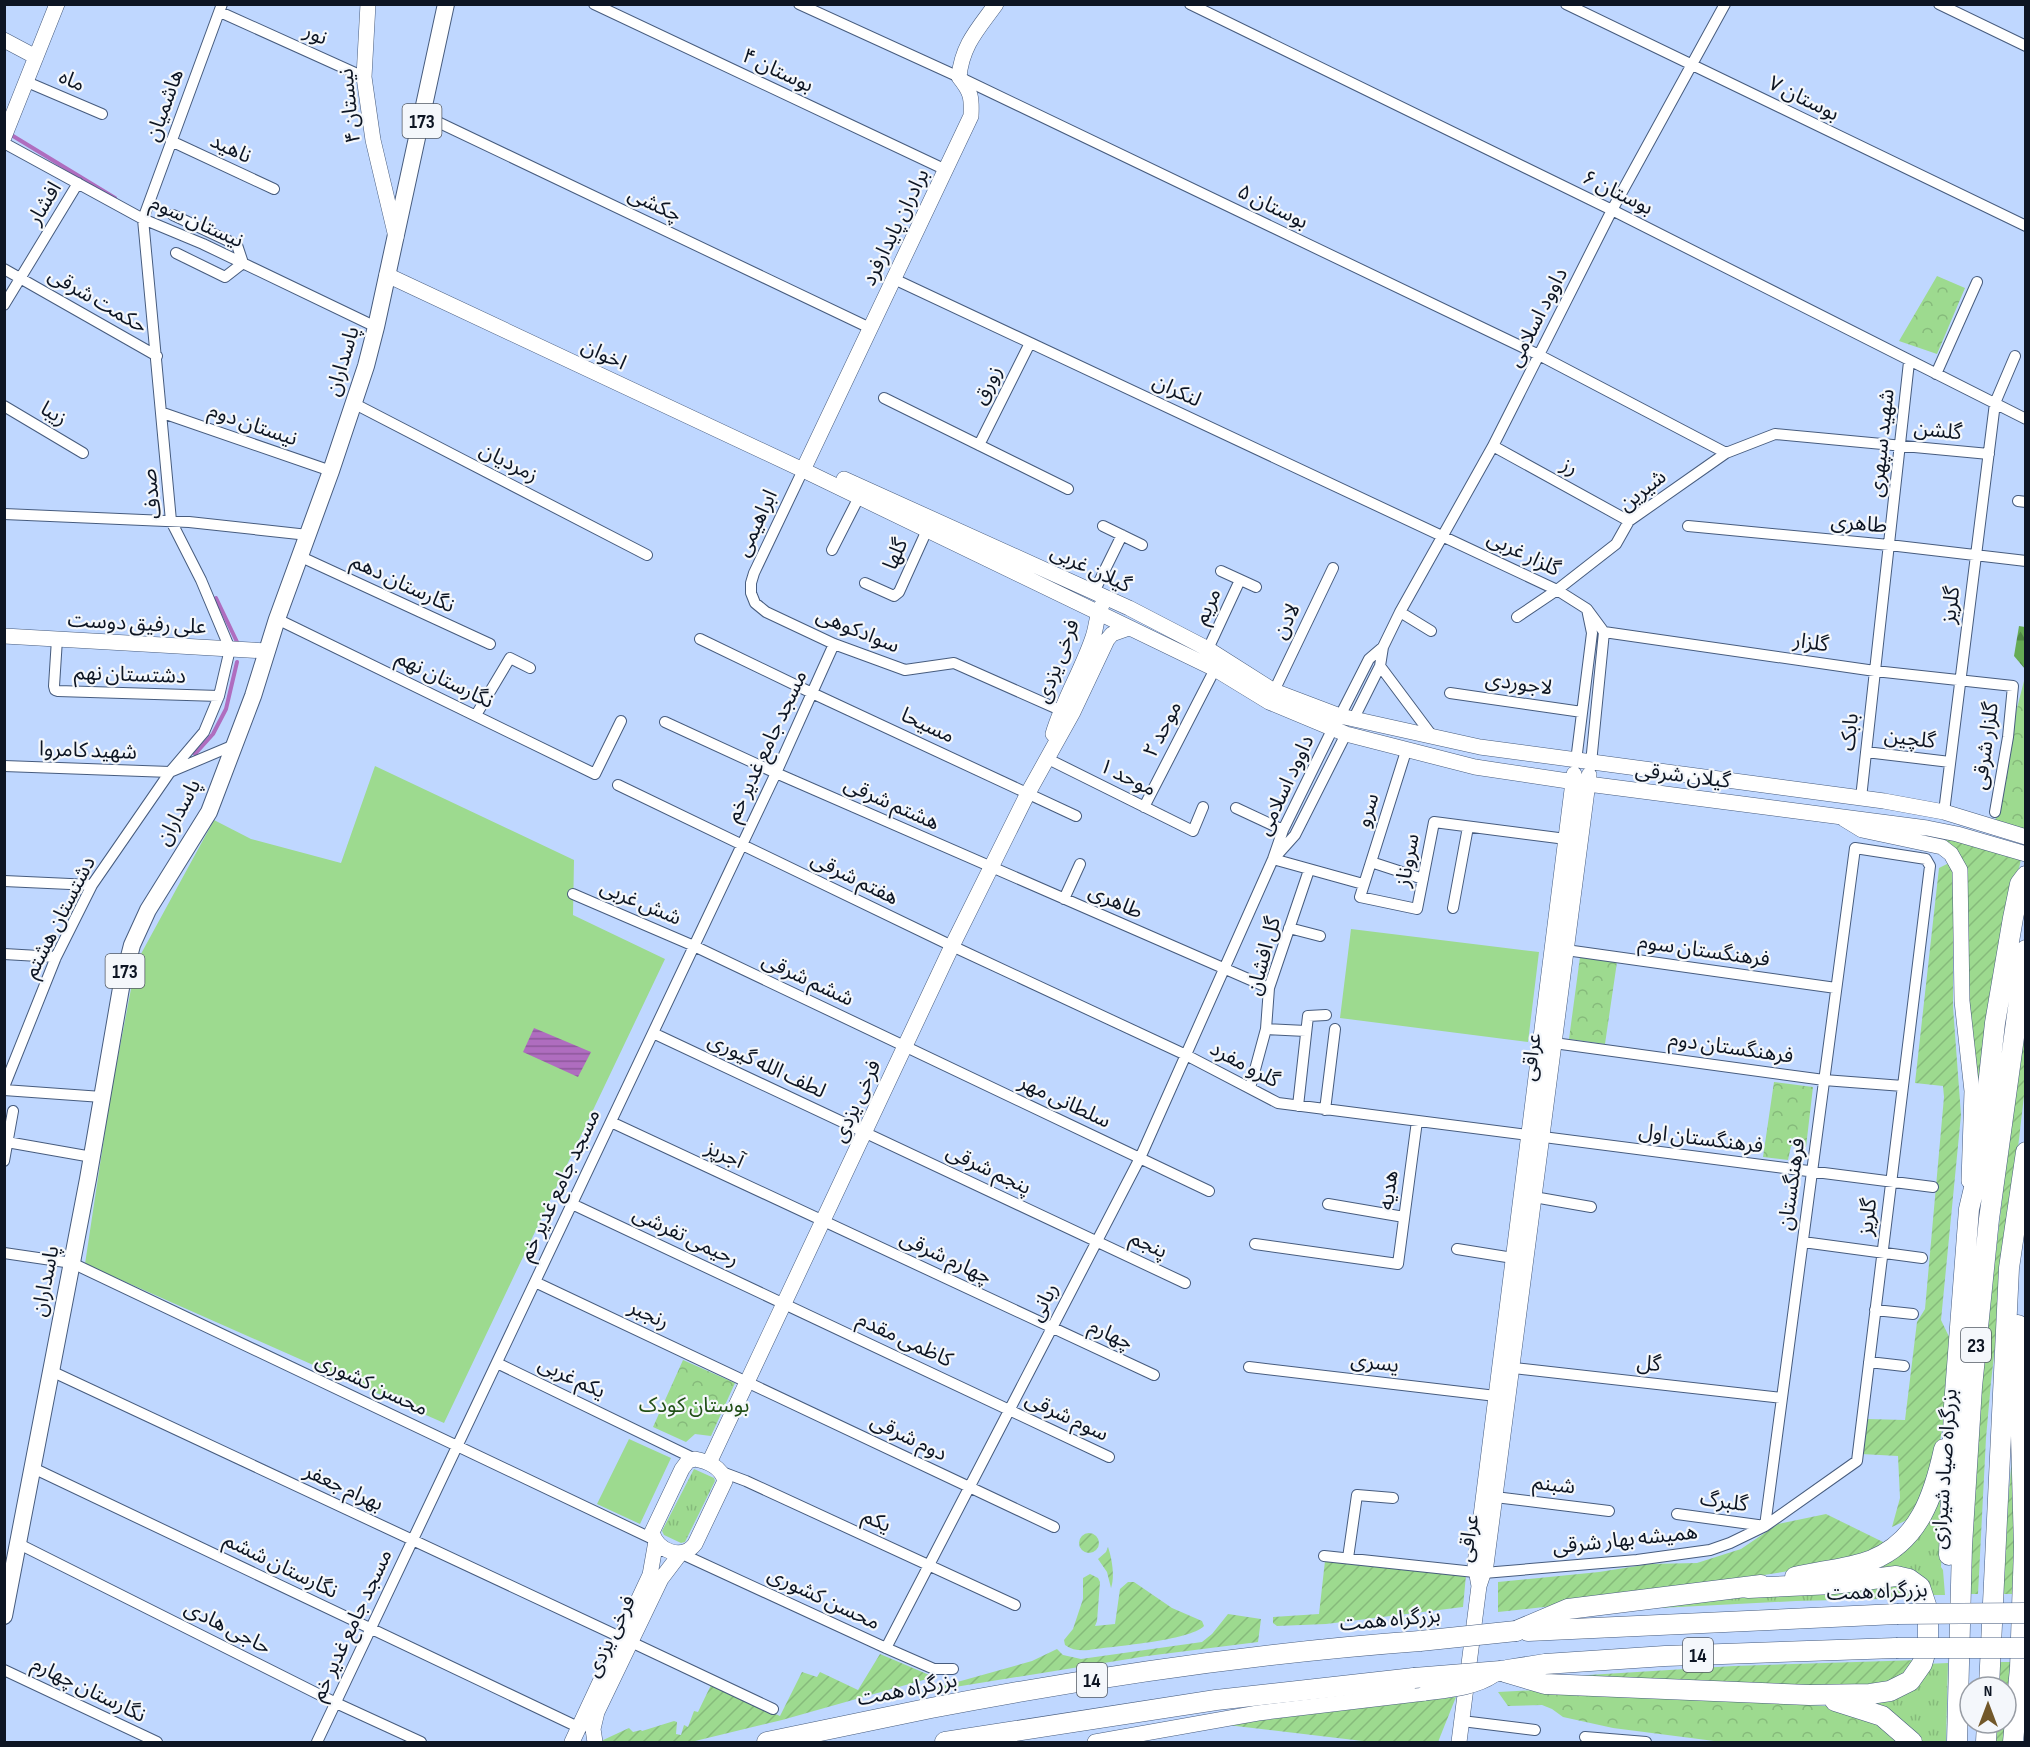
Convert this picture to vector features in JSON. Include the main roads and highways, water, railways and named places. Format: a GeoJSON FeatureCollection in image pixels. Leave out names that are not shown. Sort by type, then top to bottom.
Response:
{"type":"FeatureCollection","features":[{"type":"Feature","properties":{"kind":"highway"},"geometry":{"type":"LineString","coordinates":[[1961,1595],[1949,1554],[1954,1406],[1969,1209],[1979,1167],[1994,1032],[2020,884],[2025,876]]}},
{"type":"Feature","properties":{"kind":"highway","name":"بزرگراه صیاد شیرازی"},"geometry":{"type":"LineString","coordinates":[[1957,1743],[1961,1595],[1972,1387],[1989,1219],[2025,950]]}},
{"type":"Feature","properties":{"kind":"highway","name":"23"},"geometry":{"type":"LineString","coordinates":[[1990,1675],[2009,1268],[2025,1152]]}},
{"type":"Feature","properties":{"kind":"highway"},"geometry":{"type":"LineString","coordinates":[[2016,1224],[2025,1255]]}},
{"type":"Feature","properties":{"kind":"highway"},"geometry":{"type":"LineString","coordinates":[[2013,1743],[2020,1668],[2025,1541],[2016,1224]]}},
{"type":"Feature","properties":{"kind":"highway"},"geometry":{"type":"LineString","coordinates":[[1748,1588],[1873,1559],[1887,1552],[1908,1535],[1925,1512],[1931,1498],[1954,1406]]}},
{"type":"Feature","properties":{"kind":"highway"},"geometry":{"type":"LineString","coordinates":[[1501,1671],[1545,1684],[1809,1695],[1880,1693],[1903,1686],[1910,1681],[1922,1664],[1928,1644],[1928,1611],[1920,1587],[1909,1579],[1896,1576],[1833,1584],[1748,1588],[1568,1609],[1516,1631]]}},
{"type":"Feature","properties":{"kind":"highway","name":"بزرگراه همت"},"geometry":{"type":"LineString","coordinates":[[767,1743],[930,1708],[1106,1678],[1356,1646],[1516,1631],[1897,1614],[2025,1613]]}},
{"type":"Feature","properties":{"kind":"highway","name":"14"},"geometry":{"type":"LineString","coordinates":[[945,1743],[1216,1700],[1420,1685],[1545,1664],[1665,1656],[1896,1648],[2025,1648]]}},
{"type":"Feature","properties":{"kind":"highway"},"geometry":{"type":"LineString","coordinates":[[2020,1668],[2025,1694]]}},
{"type":"Feature","properties":{"kind":"highway"},"geometry":{"type":"LineString","coordinates":[[1809,1695],[1851,1705],[1882,1716],[1912,1743]]}},
{"type":"Feature","properties":{"kind":"main road"},"geometry":{"type":"LineString","coordinates":[[4,137],[57,4]]}},
{"type":"Feature","properties":{"kind":"main road","name":"نیستان ۴"},"geometry":{"type":"LineString","coordinates":[[368,4],[364,77],[373,140],[396,237]]}},
{"type":"Feature","properties":{"kind":"main road","name":"پاسداران"},"geometry":{"type":"LineString","coordinates":[[4,1616],[9,1577],[19,1544],[92,1157],[121,988],[132,945],[148,910],[209,812],[253,696],[277,619],[331,471],[366,366],[376,327],[446,4]]}},
{"type":"Feature","properties":{"kind":"main road","name":"برادران پایدارفرد"},"geometry":{"type":"LineString","coordinates":[[805,466],[971,116],[972,100],[969,90],[959,77],[961,60],[967,44],[996,4]]}},
{"type":"Feature","properties":{"kind":"main road"},"geometry":{"type":"LineString","coordinates":[[4,40],[36,57]]}},
{"type":"Feature","properties":{"kind":"main road","name":"اخوان"},"geometry":{"type":"LineString","coordinates":[[387,275],[805,466]]}},
{"type":"Feature","properties":{"kind":"main road","name":"گیلان غربی"},"geometry":{"type":"LineString","coordinates":[[805,466],[859,498],[1215,669],[1269,702],[1343,725]]}},
{"type":"Feature","properties":{"kind":"main road","name":"گیلان غربی"},"geometry":{"type":"LineString","coordinates":[[805,466],[1100,594],[1208,649],[1274,691],[1343,725]]}},
{"type":"Feature","properties":{"kind":"main road","name":"فرخی یزدی"},"geometry":{"type":"LineString","coordinates":[[1046,758],[1060,710],[1094,636],[1100,594]]}},
{"type":"Feature","properties":{"kind":"main road"},"geometry":{"type":"LineString","coordinates":[[1125,626],[1129,608]]}},
{"type":"Feature","properties":{"kind":"main road","name":"فرخی یزدی"},"geometry":{"type":"LineString","coordinates":[[702,1461],[747,1381],[952,946],[1028,793],[1073,711],[1107,640],[1125,626]]}},
{"type":"Feature","properties":{"kind":"main road","name":"علی رفیق دوست"},"geometry":{"type":"LineString","coordinates":[[4,636],[267,651]]}},
{"type":"Feature","properties":{"kind":"main road","name":"گیلان شرقی"},"geometry":{"type":"LineString","coordinates":[[1343,725],[1434,737],[1480,747],[1584,762],[1861,798],[1944,812],[2022,837]]}},
{"type":"Feature","properties":{"kind":"main road","name":"گیلان شرقی"},"geometry":{"type":"LineString","coordinates":[[1343,725],[1407,748],[1475,767],[1613,788],[1839,816],[1950,833],[2020,853]]}},
{"type":"Feature","properties":{"kind":"main road"},"geometry":{"type":"LineString","coordinates":[[1581,783],[1584,762]]}},
{"type":"Feature","properties":{"kind":"main road"},"geometry":{"type":"LineString","coordinates":[[1613,788],[1615,766]]}},
{"type":"Feature","properties":{"kind":"main road"},"geometry":{"type":"LineString","coordinates":[[1731,802],[1734,781]]}},
{"type":"Feature","properties":{"kind":"main road","name":"عراقی"},"geometry":{"type":"LineString","coordinates":[[1479,1582],[1475,1564],[1496,1396],[1506,1367],[1534,1197],[1535,1137],[1566,839],[1581,783]]}},
{"type":"Feature","properties":{"kind":"main road","name":"عراقی"},"geometry":{"type":"LineString","coordinates":[[1459,1743],[1479,1582],[1486,1565],[1495,1497],[1513,1258],[1554,1043],[1566,950],[1581,783]]}},
{"type":"Feature","properties":{"kind":"main road"},"geometry":{"type":"LineString","coordinates":[[1839,816],[1862,830],[1942,847],[1951,854],[1960,870],[1962,1000],[1972,1091],[1969,1209]]}},
{"type":"Feature","properties":{"kind":"main road","name":"فرخی یزدی"},"geometry":{"type":"LineString","coordinates":[[572,1743],[578,1727],[625,1640],[661,1579],[681,1554],[689,1551],[695,1544],[722,1489],[725,1480],[722,1472],[702,1461],[687,1462],[655,1523],[652,1533],[655,1541],[650,1575],[625,1640],[597,1712],[593,1729],[594,1743]]}},
{"type":"Feature","properties":{"kind":"main road"},"geometry":{"type":"LineString","coordinates":[[655,1541],[681,1554]]}},
{"type":"Feature","properties":{"kind":"main road"},"geometry":{"type":"LineString","coordinates":[[1095,1743],[1420,1685]]}},
{"type":"Feature","properties":{"kind":"waterway"},"geometry":{"type":"LineString","coordinates":[[13,136],[115,198]]}},
{"type":"Feature","properties":{"kind":"waterway"},"geometry":{"type":"LineString","coordinates":[[216,598],[238,644]]}},
{"type":"Feature","properties":{"kind":"waterway"},"geometry":{"type":"LineString","coordinates":[[195,754],[213,734],[226,709],[237,662]]}},
{"type":"Feature","properties":{"kind":"park label","name":"بوستان کودک"},"geometry":{"type":"Point","coordinates":[694,1405]}}]}
